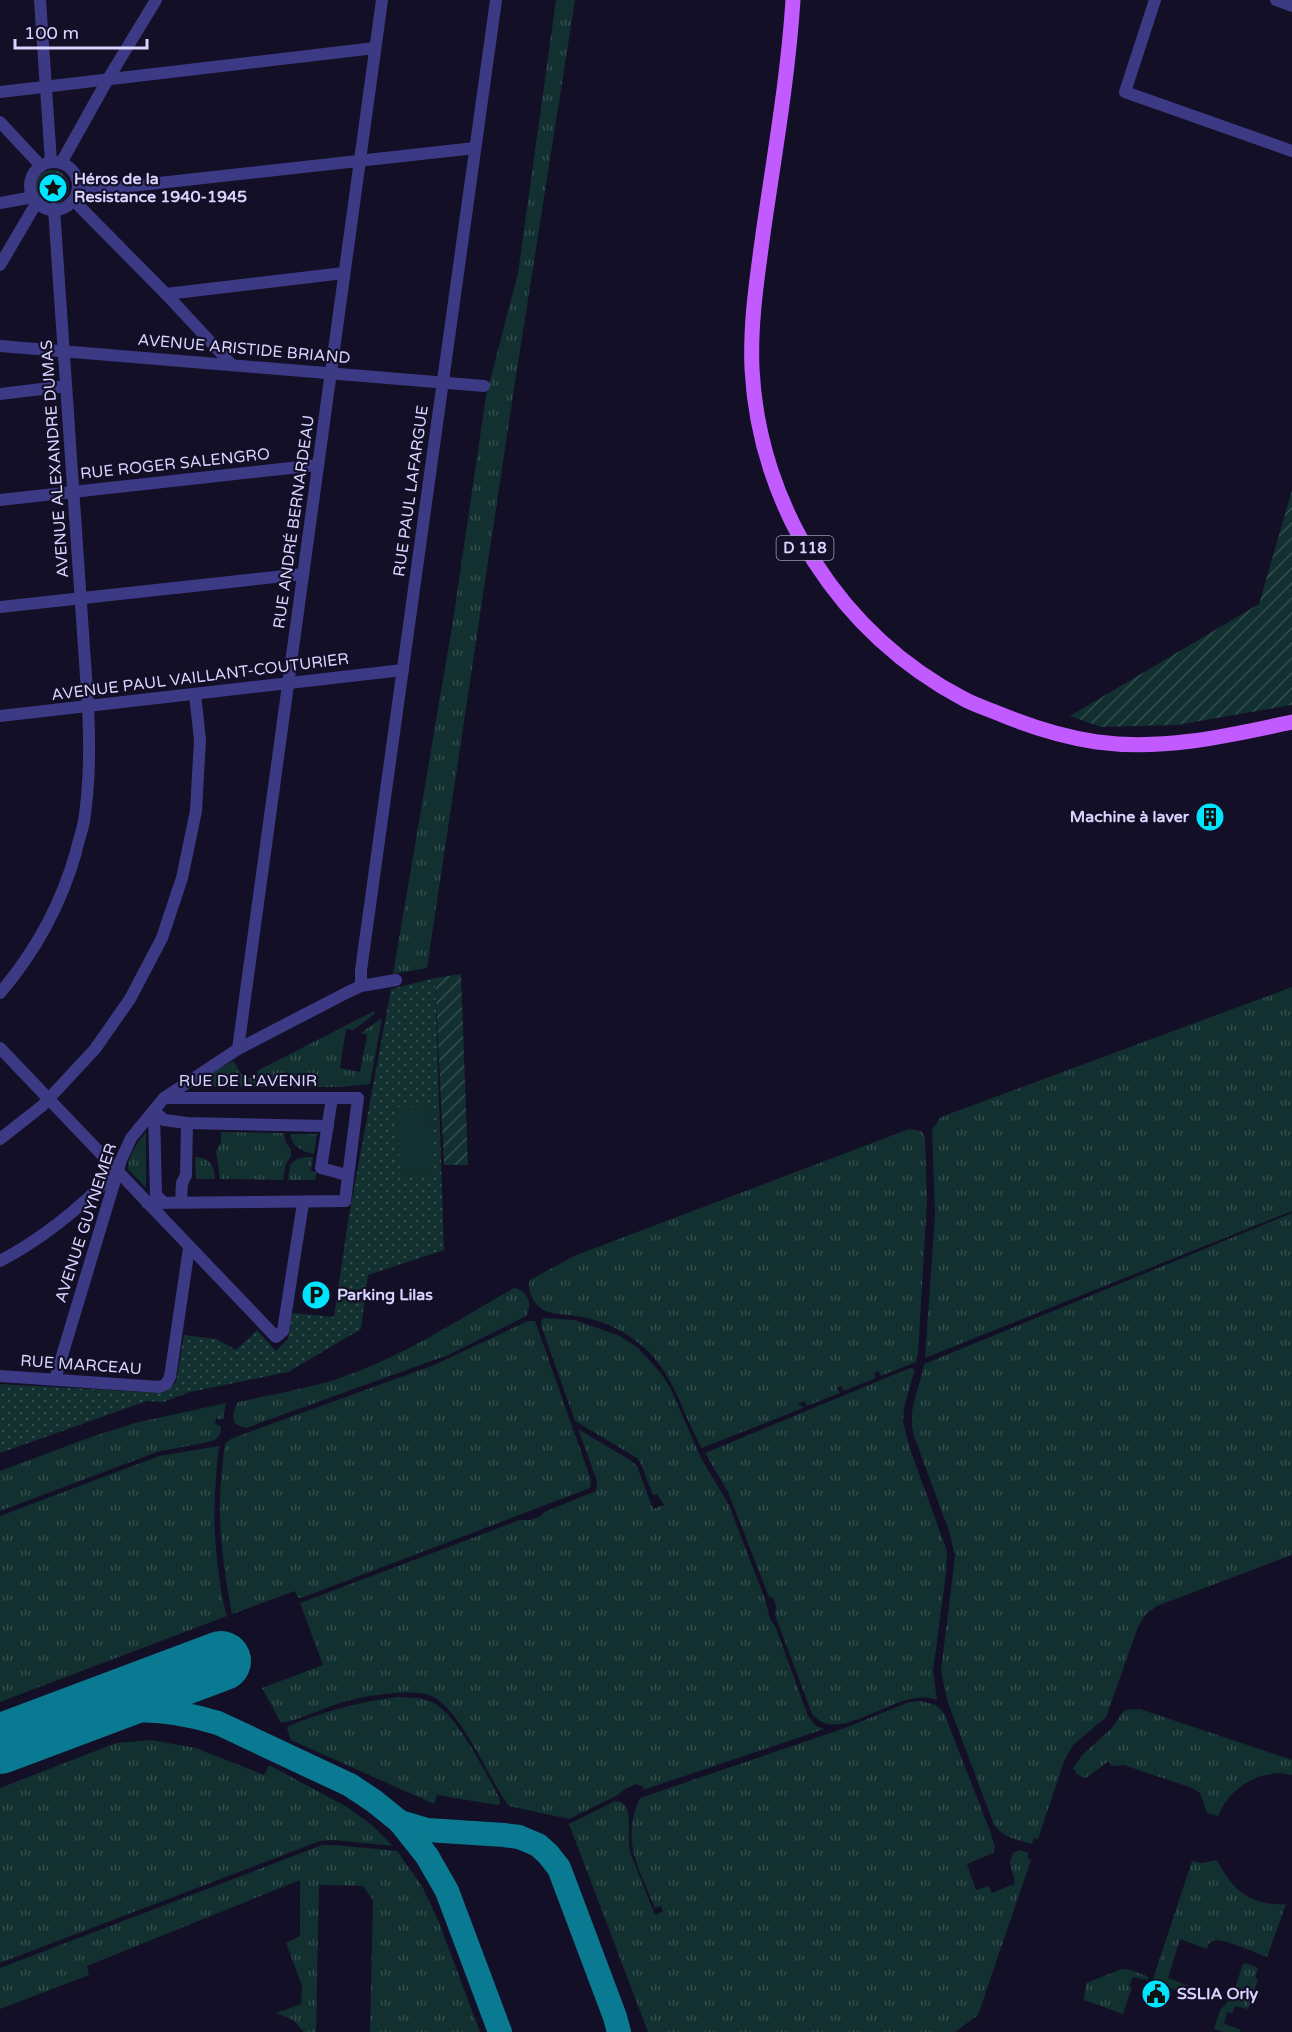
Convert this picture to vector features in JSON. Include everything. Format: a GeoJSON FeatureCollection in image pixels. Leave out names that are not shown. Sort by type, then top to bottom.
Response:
{"type":"FeatureCollection","features":[{"type":"Feature","properties":{"kind":"main road","name":"D 118"},"geometry":{"type":"LineString","coordinates":[[793,0],[755,297],[751,342],[752,370],[760,432],[770,465],[787,513],[804,547],[823,576],[863,624],[888,648],[923,675],[965,700],[1028,725],[1098,742],[1162,745],[1208,739],[1292,722]]}},
{"type":"Feature","properties":{"kind":"street"},"geometry":{"type":"LineString","coordinates":[[40,0],[51,164]]}},
{"type":"Feature","properties":{"kind":"street"},"geometry":{"type":"LineString","coordinates":[[156,0],[108,79],[51,164],[33,176],[31,183],[35,200],[46,208],[54,210],[66,207],[76,195],[476,148]]}},
{"type":"Feature","properties":{"kind":"street","name":"RUE ANDRÉ BERNARDEAU"},"geometry":{"type":"LineString","coordinates":[[238,1049],[382,0]]}},
{"type":"Feature","properties":{"kind":"street","name":"RUE PAUL LAFARGUE"},"geometry":{"type":"LineString","coordinates":[[361,986],[361,970],[496,0]]}},
{"type":"Feature","properties":{"kind":"street"},"geometry":{"type":"LineString","coordinates":[[1155,0],[1125,92],[1292,151]]}},
{"type":"Feature","properties":{"kind":"street"},"geometry":{"type":"LineString","coordinates":[[1275,0],[1292,6]]}},
{"type":"Feature","properties":{"kind":"street"},"geometry":{"type":"LineString","coordinates":[[0,92],[375,48]]}},
{"type":"Feature","properties":{"kind":"street"},"geometry":{"type":"LineString","coordinates":[[0,122],[51,164],[73,171],[77,178],[76,195],[80,207],[232,365]]}},
{"type":"Feature","properties":{"kind":"street"},"geometry":{"type":"LineString","coordinates":[[0,203],[35,200]]}},
{"type":"Feature","properties":{"kind":"street"},"geometry":{"type":"LineString","coordinates":[[0,265],[35,200]]}},
{"type":"Feature","properties":{"kind":"street","name":"AVENUE ALEXANDRE DUMAS"},"geometry":{"type":"LineString","coordinates":[[0,993],[20,970],[52,918],[70,871],[84,823],[89,772],[88,706],[54,210]]}},
{"type":"Feature","properties":{"kind":"street"},"geometry":{"type":"LineString","coordinates":[[166,294],[344,273]]}},
{"type":"Feature","properties":{"kind":"street","name":"AVENUE ARISTIDE BRIAND"},"geometry":{"type":"LineString","coordinates":[[0,346],[484,386]]}},
{"type":"Feature","properties":{"kind":"street"},"geometry":{"type":"LineString","coordinates":[[0,394],[66,386]]}},
{"type":"Feature","properties":{"kind":"street","name":"RUE ROGER SALENGRO"},"geometry":{"type":"LineString","coordinates":[[0,500],[318,465]]}},
{"type":"Feature","properties":{"kind":"street"},"geometry":{"type":"LineString","coordinates":[[0,607],[303,574]]}},
{"type":"Feature","properties":{"kind":"street","name":"AVENUE PAUL VAILLANT-COUTURIER"},"geometry":{"type":"LineString","coordinates":[[0,716],[403,670]]}},
{"type":"Feature","properties":{"kind":"street"},"geometry":{"type":"LineString","coordinates":[[0,1139],[48,1099],[95,1049],[130,999],[162,938],[182,878],[196,811],[200,740],[195,694]]}},
{"type":"Feature","properties":{"kind":"street","name":"AVENUE GUYNEMER"},"geometry":{"type":"LineString","coordinates":[[55,1379],[116,1171],[131,1138],[164,1098],[238,1049],[361,986],[396,980]]}},
{"type":"Feature","properties":{"kind":"street"},"geometry":{"type":"LineString","coordinates":[[0,1048],[276,1337],[283,1331],[303,1203]]}},
{"type":"Feature","properties":{"kind":"street","name":"RUE DE L'AVENIR"},"geometry":{"type":"LineString","coordinates":[[147,1203],[345,1201],[358,1098],[164,1098]]}},
{"type":"Feature","properties":{"kind":"street","name":"RUE DE L'AVENIR"},"geometry":{"type":"LineString","coordinates":[[332,1098],[321,1168],[347,1175]]}},
{"type":"Feature","properties":{"kind":"street"},"geometry":{"type":"LineString","coordinates":[[154,1111],[164,1120],[187,1123],[328,1126]]}},
{"type":"Feature","properties":{"kind":"street"},"geometry":{"type":"LineString","coordinates":[[154,1111],[156,1195],[163,1202]]}},
{"type":"Feature","properties":{"kind":"street"},"geometry":{"type":"LineString","coordinates":[[181,1202],[182,1183],[186,1175],[187,1123]]}},
{"type":"Feature","properties":{"kind":"street"},"geometry":{"type":"LineString","coordinates":[[0,1260],[63,1220],[89,1199],[116,1171]]}},
{"type":"Feature","properties":{"kind":"street","name":"RUE MARCEAU"},"geometry":{"type":"LineString","coordinates":[[0,1376],[160,1387],[166,1384],[170,1377],[189,1248]]}},
{"type":"Feature","properties":{"kind":"green space"},"geometry":{"type":"Polygon","coordinates":[[[556,0],[575,0],[427,968],[393,974],[453,621],[486,396],[518,273],[556,0]]]}},
{"type":"Feature","properties":{"kind":"green space"},"geometry":{"type":"Polygon","coordinates":[[[52,170],[64,175],[69,187],[64,199],[52,204],[40,199],[35,187],[40,175],[52,170]]]}},
{"type":"Feature","properties":{"kind":"green space"},"geometry":{"type":"Polygon","coordinates":[[[1292,490],[1292,705],[1177,725],[1101,727],[1070,716],[1259,604],[1292,490]]]}},
{"type":"Feature","properties":{"kind":"green space"},"geometry":{"type":"Polygon","coordinates":[[[461,974],[468,1165],[444,1165],[435,978],[461,974]]]}},
{"type":"Feature","properties":{"kind":"green space"},"geometry":{"type":"Polygon","coordinates":[[[435,978],[444,1250],[368,1275],[361,1329],[288,1372],[190,1392],[163,1402],[147,1401],[0,1453],[0,1384],[163,1393],[176,1382],[184,1335],[216,1339],[236,1350],[257,1330],[276,1351],[288,1339],[292,1313],[334,1317],[349,1215],[391,989],[435,978]]]}},
{"type":"Feature","properties":{"kind":"green space"},"geometry":{"type":"Polygon","coordinates":[[[1292,987],[1292,1211],[925,1358],[935,1215],[932,1130],[941,1117],[1292,987]]]}},
{"type":"Feature","properties":{"kind":"green space"},"geometry":{"type":"Polygon","coordinates":[[[374,1011],[375,1014],[353,1030],[346,1029],[340,1068],[360,1072],[367,1035],[361,1033],[382,1018],[370,1084],[342,1087],[188,1087],[233,1061],[245,1080],[258,1073],[257,1071],[374,1011]]]}},
{"type":"Feature","properties":{"kind":"green space"},"geometry":{"type":"Polygon","coordinates":[[[431,1106],[434,1175],[400,1176],[397,1107],[431,1106]]]}},
{"type":"Feature","properties":{"kind":"green space"},"geometry":{"type":"Polygon","coordinates":[[[909,1129],[921,1131],[925,1137],[927,1202],[916,1362],[881,1376],[878,1371],[874,1373],[876,1378],[844,1391],[841,1386],[837,1388],[840,1393],[807,1406],[804,1401],[798,1404],[803,1408],[702,1448],[670,1380],[649,1352],[634,1339],[615,1328],[591,1319],[545,1311],[535,1303],[532,1297],[529,1288],[530,1280],[574,1256],[909,1129]]]}},
{"type":"Feature","properties":{"kind":"green space"},"geometry":{"type":"Polygon","coordinates":[[[146,1132],[146,1188],[128,1169],[128,1164],[146,1132]]]}},
{"type":"Feature","properties":{"kind":"green space"},"geometry":{"type":"Polygon","coordinates":[[[221,1132],[284,1133],[286,1143],[291,1149],[291,1156],[286,1164],[283,1180],[220,1179],[216,1151],[221,1142],[221,1132]]]}},
{"type":"Feature","properties":{"kind":"green space"},"geometry":{"type":"Polygon","coordinates":[[[290,1134],[317,1134],[314,1154],[298,1148],[290,1134]]]}},
{"type":"Feature","properties":{"kind":"green space"},"geometry":{"type":"Polygon","coordinates":[[[195,1157],[210,1163],[215,1179],[196,1179],[195,1157]]]}},
{"type":"Feature","properties":{"kind":"green space"},"geometry":{"type":"Polygon","coordinates":[[[313,1157],[311,1171],[317,1172],[315,1180],[288,1180],[290,1165],[297,1159],[313,1157]]]}},
{"type":"Feature","properties":{"kind":"green space"},"geometry":{"type":"Polygon","coordinates":[[[1292,1213],[1292,1555],[1157,1606],[1145,1615],[1138,1627],[1106,1717],[1074,1744],[1065,1759],[1038,1839],[1034,1838],[1032,1844],[1010,1837],[1000,1831],[993,1822],[947,1700],[941,1671],[955,1556],[949,1531],[912,1426],[913,1408],[924,1364],[1292,1213]]]}},
{"type":"Feature","properties":{"kind":"green space"},"geometry":{"type":"Polygon","coordinates":[[[514,1288],[523,1292],[528,1299],[529,1307],[526,1316],[448,1355],[246,1428],[241,1427],[233,1419],[238,1402],[344,1377],[379,1363],[514,1288]]]}},
{"type":"Feature","properties":{"kind":"green space"},"geometry":{"type":"Polygon","coordinates":[[[544,1318],[575,1320],[620,1336],[638,1348],[660,1372],[670,1387],[701,1458],[729,1505],[808,1716],[816,1726],[824,1729],[643,1790],[644,1787],[636,1784],[569,1819],[509,1806],[462,1728],[440,1702],[429,1695],[390,1693],[368,1696],[342,1702],[281,1723],[262,1688],[323,1665],[300,1603],[520,1520],[530,1520],[541,1516],[544,1512],[596,1491],[597,1481],[578,1429],[637,1466],[653,1509],[664,1505],[657,1494],[653,1495],[637,1458],[575,1421],[542,1328],[541,1321],[544,1318]]]}},
{"type":"Feature","properties":{"kind":"green space"},"geometry":{"type":"Polygon","coordinates":[[[528,1321],[535,1321],[591,1480],[590,1488],[304,1597],[298,1598],[295,1591],[232,1614],[225,1575],[220,1519],[221,1480],[224,1448],[227,1442],[237,1436],[434,1365],[528,1321]]]}},
{"type":"Feature","properties":{"kind":"green space"},"geometry":{"type":"Polygon","coordinates":[[[910,1368],[915,1369],[904,1408],[903,1422],[910,1449],[947,1551],[933,1671],[937,1700],[922,1697],[905,1700],[854,1721],[838,1724],[824,1723],[812,1714],[775,1615],[776,1606],[773,1598],[769,1597],[728,1492],[705,1453],[910,1368]]]}},
{"type":"Feature","properties":{"kind":"green space"},"geometry":{"type":"Polygon","coordinates":[[[226,1403],[223,1419],[216,1419],[215,1424],[221,1426],[221,1431],[213,1441],[157,1452],[0,1511],[0,1471],[135,1423],[226,1403]]]}},
{"type":"Feature","properties":{"kind":"green space"},"geometry":{"type":"Polygon","coordinates":[[[219,1446],[215,1495],[215,1542],[221,1591],[227,1616],[0,1702],[0,1516],[159,1456],[219,1446]]]}},
{"type":"Feature","properties":{"kind":"green space"},"geometry":{"type":"Polygon","coordinates":[[[399,1697],[428,1700],[451,1718],[478,1759],[499,1797],[500,1804],[437,1795],[434,1804],[291,1740],[287,1728],[289,1726],[330,1711],[399,1697]]]}},
{"type":"Feature","properties":{"kind":"green space"},"geometry":{"type":"Polygon","coordinates":[[[920,1701],[936,1705],[944,1713],[995,1847],[993,1853],[967,1864],[976,1890],[989,1886],[992,1893],[1011,1885],[1012,1887],[1015,1882],[1010,1863],[1013,1853],[1020,1850],[1029,1853],[1027,1858],[1031,1860],[978,2015],[955,2032],[648,2032],[569,1824],[615,1801],[622,1802],[626,1806],[630,1852],[655,1915],[663,1911],[661,1906],[655,1908],[638,1867],[632,1841],[634,1813],[640,1798],[845,1728],[909,1702],[920,1701]]]}},
{"type":"Feature","properties":{"kind":"green space"},"geometry":{"type":"Polygon","coordinates":[[[1140,1709],[1292,1760],[1292,1775],[1269,1774],[1248,1782],[1230,1797],[1218,1816],[1207,1813],[1200,1793],[1192,1788],[1124,1765],[1111,1766],[1109,1761],[1086,1778],[1076,1774],[1073,1769],[1082,1755],[1112,1728],[1122,1713],[1126,1710],[1140,1709]]]}},
{"type":"Feature","properties":{"kind":"green space"},"geometry":{"type":"Polygon","coordinates":[[[151,1740],[196,1748],[264,1775],[269,1765],[347,1807],[372,1825],[393,1846],[333,1840],[320,1841],[0,1963],[0,1788],[116,1743],[151,1740]]]}},
{"type":"Feature","properties":{"kind":"green space"},"geometry":{"type":"Polygon","coordinates":[[[322,1845],[397,1851],[422,1886],[438,1920],[480,2032],[370,2032],[373,1900],[363,1886],[319,1885],[316,2032],[304,2032],[293,2020],[276,2013],[301,2004],[302,1986],[286,1943],[300,1936],[300,1880],[87,1966],[89,1975],[0,2009],[0,1968],[322,1845]]]}},
{"type":"Feature","properties":{"kind":"green space"},"geometry":{"type":"Polygon","coordinates":[[[1217,1860],[1229,1880],[1244,1894],[1263,1902],[1286,1904],[1267,1957],[1223,1941],[1212,1941],[1207,1949],[1180,1939],[1168,1978],[1194,1988],[1191,1995],[1152,1982],[1192,1861],[1201,1863],[1217,1860]]]}},
{"type":"Feature","properties":{"kind":"green space"},"geometry":{"type":"Polygon","coordinates":[[[1243,1964],[1258,1968],[1255,1977],[1258,1980],[1248,2009],[1235,2006],[1232,2013],[1227,2012],[1224,2024],[1241,2030],[1240,2032],[1223,2032],[1214,2029],[1220,2010],[1232,1997],[1243,1964]]]}},
{"type":"Feature","properties":{"kind":"green space"},"geometry":{"type":"Polygon","coordinates":[[[1122,1969],[1149,1977],[1148,1980],[1133,1977],[1123,2014],[1084,2000],[1086,1983],[1122,1969]]]}},
{"type":"Feature","properties":{"kind":"taxiway"},"geometry":{"type":"LineString","coordinates":[[64,1720],[141,1710],[198,1717],[218,1723],[350,1785],[374,1801],[400,1822],[427,1856],[447,1891],[500,2032]]}},
{"type":"Feature","properties":{"kind":"taxiway"},"geometry":{"type":"LineString","coordinates":[[400,1822],[427,1830],[519,1837],[538,1845],[548,1854],[559,1868],[619,2032]]}},
{"type":"Feature","properties":{"kind":"runway"},"geometry":{"type":"LineString","coordinates":[[0,1744],[221,1661]]}},
{"type":"Feature","properties":{"kind":"place","name":"Héros de la Resistance 1940-1945"},"geometry":{"type":"Point","coordinates":[53,188]}},
{"type":"Feature","properties":{"kind":"place","name":"Machine à laver"},"geometry":{"type":"Point","coordinates":[1210,817]}},
{"type":"Feature","properties":{"kind":"place","name":"Parking Lilas"},"geometry":{"type":"Point","coordinates":[316,1295]}},
{"type":"Feature","properties":{"kind":"place","name":"SSLIA Orly"},"geometry":{"type":"Point","coordinates":[1156,1994]}}]}
